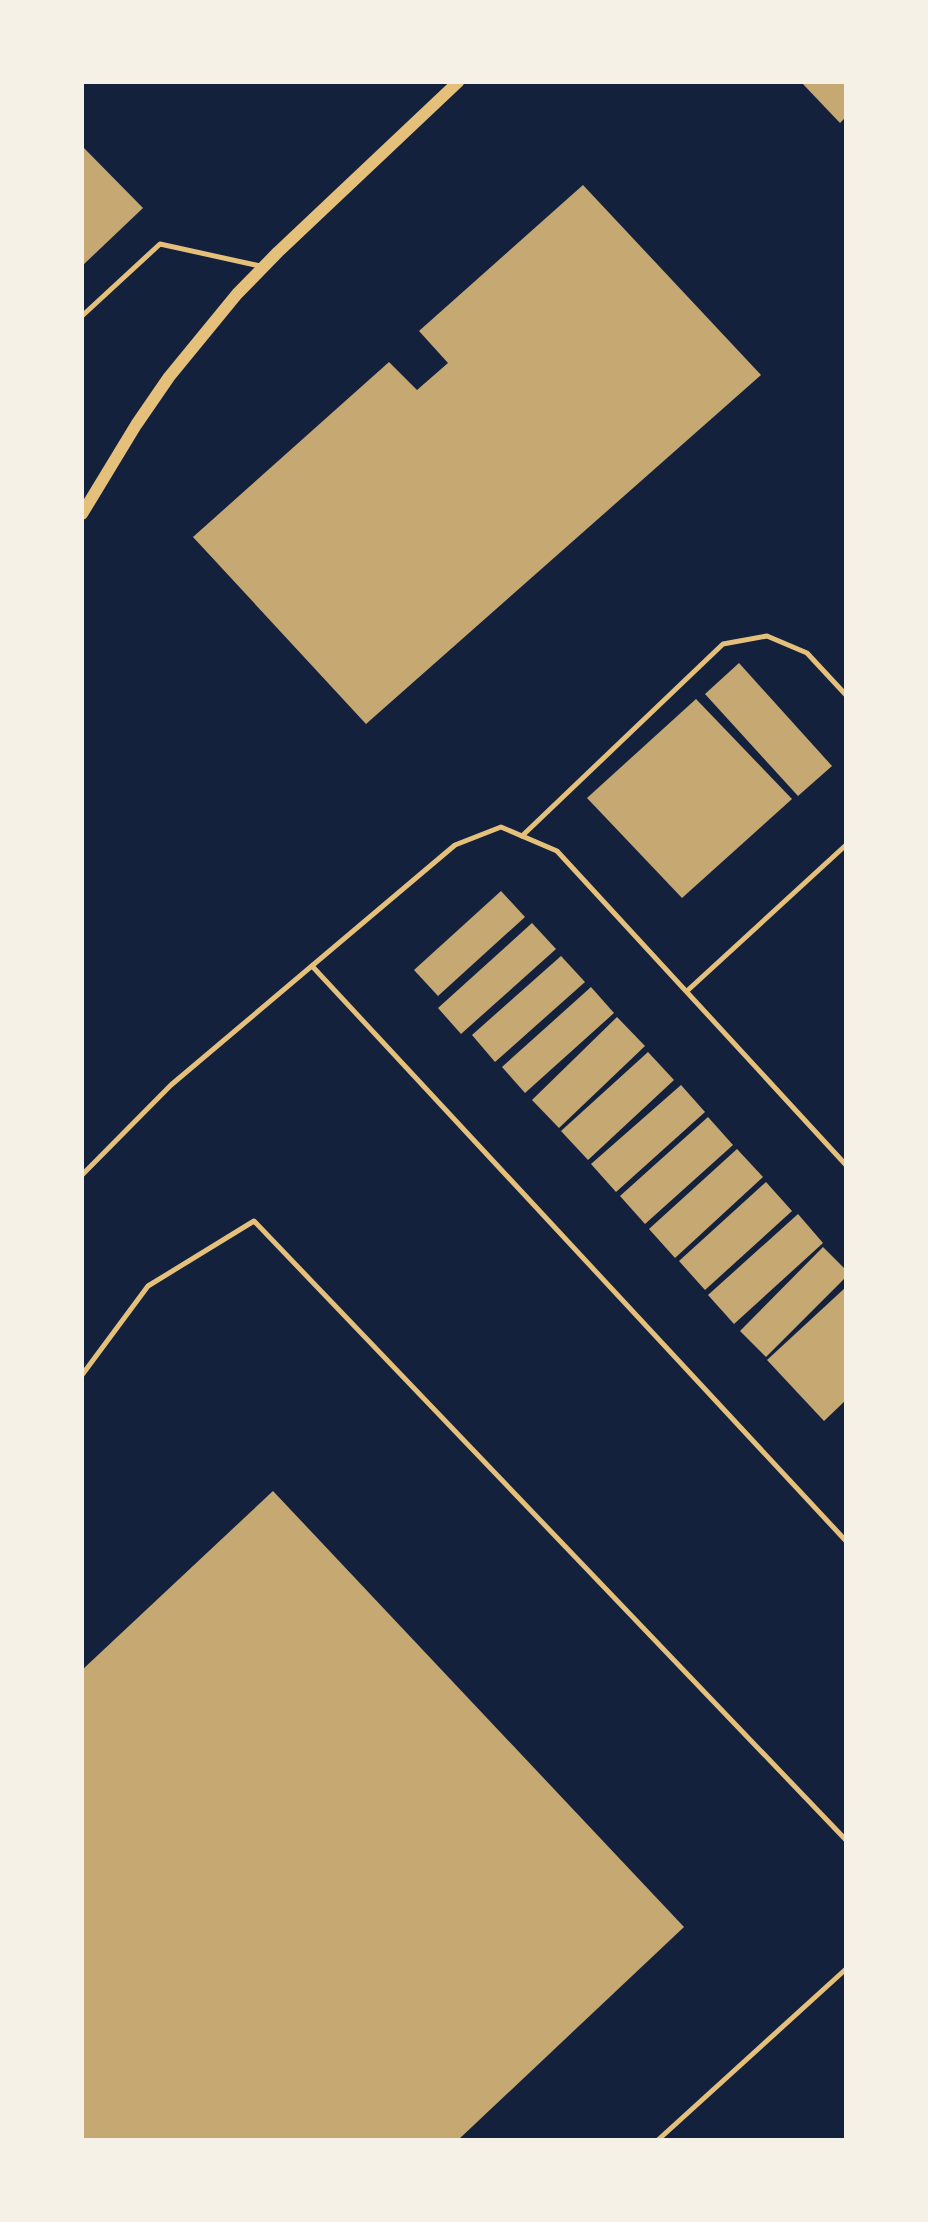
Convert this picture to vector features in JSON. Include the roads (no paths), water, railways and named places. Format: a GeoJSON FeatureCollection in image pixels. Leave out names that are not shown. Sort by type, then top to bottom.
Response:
{"type":"FeatureCollection","features":[{"type":"Feature","properties":{"kind":"street"},"geometry":{"type":"LineString","coordinates":[[84,506],[169,377],[205,331],[263,267],[458,82]]}},
{"type":"Feature","properties":{"kind":"lane"},"geometry":{"type":"LineString","coordinates":[[82,316],[160,244],[263,267]]}},
{"type":"Feature","properties":{"kind":"lane"},"geometry":{"type":"LineString","coordinates":[[522,836],[723,644],[766,636],[807,653],[845,691]]}},
{"type":"Feature","properties":{"kind":"lane"},"geometry":{"type":"LineString","coordinates":[[82,1175],[171,1085],[455,845],[501,827],[557,851],[846,1165]]}},
{"type":"Feature","properties":{"kind":"lane"},"geometry":{"type":"LineString","coordinates":[[687,991],[846,845]]}},
{"type":"Feature","properties":{"kind":"lane"},"geometry":{"type":"LineString","coordinates":[[312,966],[846,1541]]}},
{"type":"Feature","properties":{"kind":"lane"},"geometry":{"type":"LineString","coordinates":[[82,1375],[148,1286],[254,1221],[846,1840]]}},
{"type":"Feature","properties":{"kind":"lane"},"geometry":{"type":"LineString","coordinates":[[658,2140],[846,1969]]}}]}
